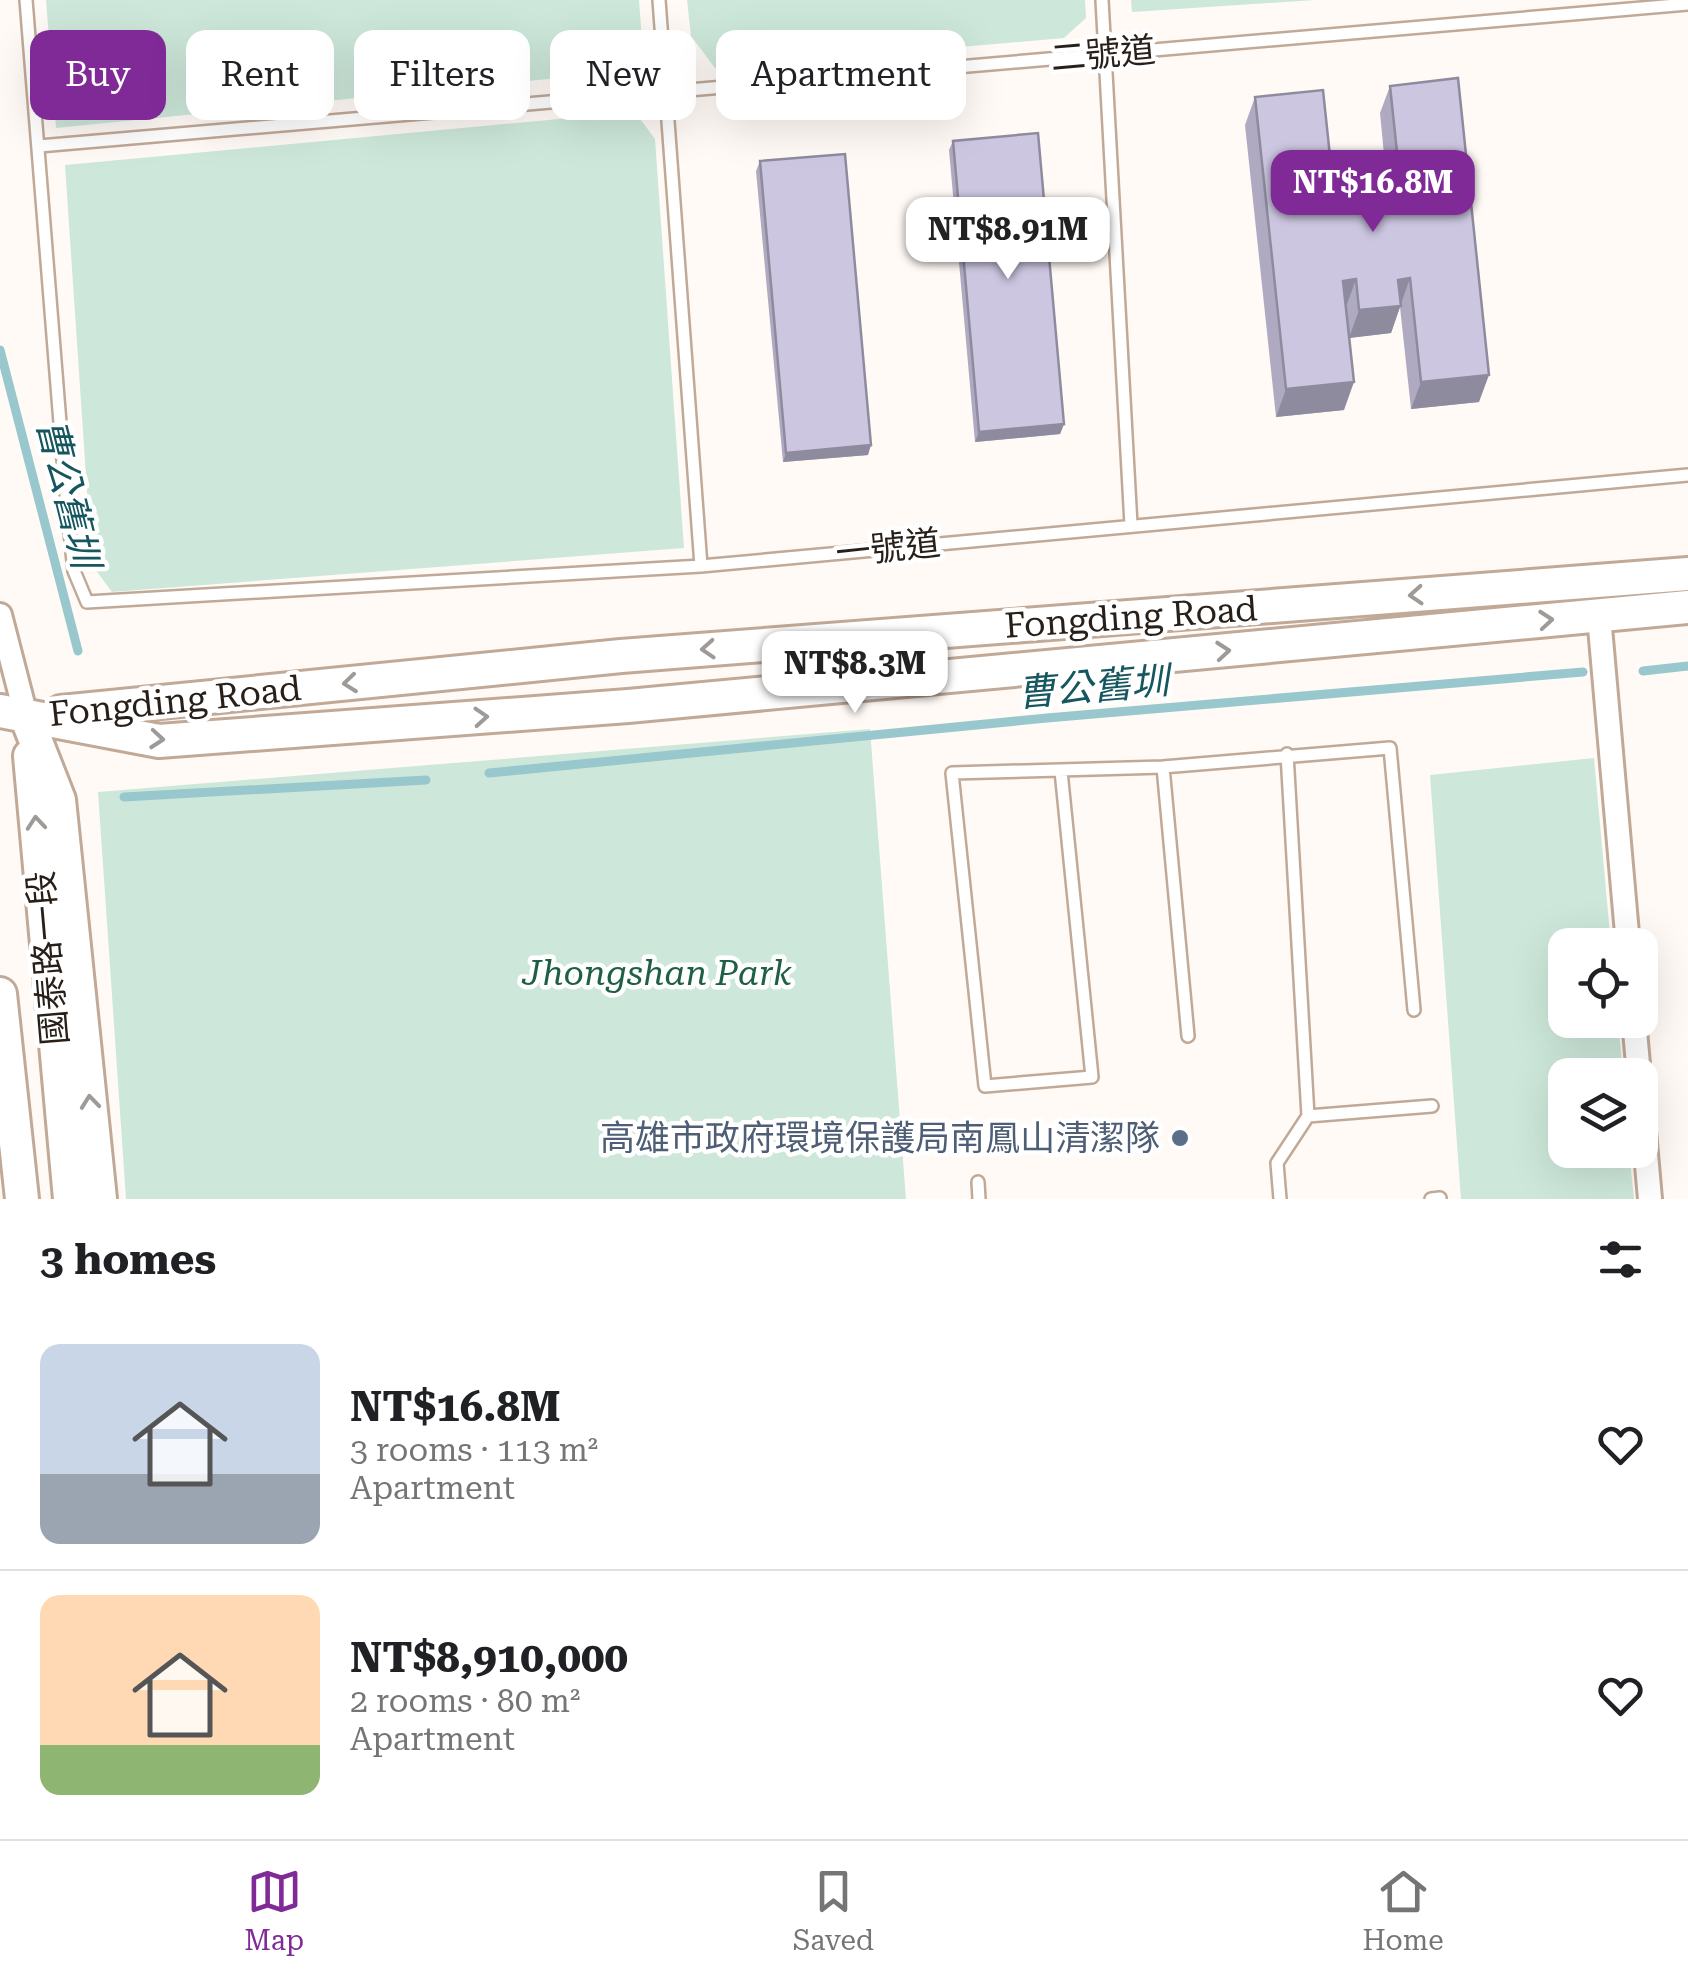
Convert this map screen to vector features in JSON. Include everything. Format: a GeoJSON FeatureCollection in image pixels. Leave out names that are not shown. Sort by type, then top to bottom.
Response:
{"type":"FeatureCollection","features":[{"type":"Feature","properties":{"kind":"main road","name":"Fongding Road"},"geometry":{"type":"LineString","coordinates":[[13,713],[641,654],[1688,574]]}},
{"type":"Feature","properties":{"kind":"main road","name":"Fongding Road"},"geometry":{"type":"LineString","coordinates":[[13,713],[160,742],[628,706],[1688,607]]}},
{"type":"Feature","properties":{"kind":"main road","name":"國泰路一段"},"geometry":{"type":"LineString","coordinates":[[13,713],[70,1199]]}},
{"type":"Feature","properties":{"kind":"main road"},"geometry":{"type":"LineString","coordinates":[[13,713],[60,800],[100,1199]]}},
{"type":"Feature","properties":{"kind":"main road","name":"國泰路一段"},"geometry":{"type":"LineString","coordinates":[[0,994],[22,1199]]}},
{"type":"Feature","properties":{"kind":"street"},"geometry":{"type":"LineString","coordinates":[[0,615],[13,713]]}},
{"type":"Feature","properties":{"kind":"street"},"geometry":{"type":"LineString","coordinates":[[1599,616],[1627,928]]}},
{"type":"Feature","properties":{"kind":"street"},"geometry":{"type":"LineString","coordinates":[[1647,1168],[1650,1199]]}},
{"type":"Feature","properties":{"kind":"lane"},"geometry":{"type":"LineString","coordinates":[[26,0],[39,146]]}},
{"type":"Feature","properties":{"kind":"lane"},"geometry":{"type":"LineString","coordinates":[[659,0],[661,30]]}},
{"type":"Feature","properties":{"kind":"lane"},"geometry":{"type":"LineString","coordinates":[[1102,0],[1130,525]]}},
{"type":"Feature","properties":{"kind":"lane","name":"二號道"},"geometry":{"type":"LineString","coordinates":[[696,89],[1688,4]]}},
{"type":"Feature","properties":{"kind":"lane","name":"二號道"},"geometry":{"type":"LineString","coordinates":[[39,146],[550,102]]}},
{"type":"Feature","properties":{"kind":"lane"},"geometry":{"type":"LineString","coordinates":[[668,120],[701,566]]}},
{"type":"Feature","properties":{"kind":"lane","name":"一號道"},"geometry":{"type":"LineString","coordinates":[[39,146],[74,570],[87,602],[701,566],[1688,475]]}},
{"type":"Feature","properties":{"kind":"lane"},"geometry":{"type":"LineString","coordinates":[[1060,771],[1092,1077],[985,1086],[952,773],[1164,767],[1390,748],[1414,1010]]}},
{"type":"Feature","properties":{"kind":"lane"},"geometry":{"type":"LineString","coordinates":[[1280,1199],[1277,1163],[1308,1116],[1287,754]]}},
{"type":"Feature","properties":{"kind":"lane"},"geometry":{"type":"LineString","coordinates":[[1164,767],[1188,1036]]}},
{"type":"Feature","properties":{"kind":"lane"},"geometry":{"type":"LineString","coordinates":[[1308,1116],[1432,1106]]}},
{"type":"Feature","properties":{"kind":"lane"},"geometry":{"type":"LineString","coordinates":[[978,1182],[979,1199]]}},
{"type":"Feature","properties":{"kind":"lane"},"geometry":{"type":"LineString","coordinates":[[1431,1199],[1440,1198]]}},
{"type":"Feature","properties":{"kind":"green space"},"geometry":{"type":"Polygon","coordinates":[[[46,0],[639,0],[641,30],[550,30],[550,79],[530,81],[530,30],[354,30],[354,98],[334,100],[334,30],[186,30],[186,115],[166,117],[166,30],[48,30],[46,0]]]}},
{"type":"Feature","properties":{"kind":"green space"},"geometry":{"type":"Polygon","coordinates":[[[687,0],[1085,0],[1086,18],[1064,38],[966,46],[966,30],[716,30],[715,68],[696,43],[696,30],[690,30],[687,0]]]}},
{"type":"Feature","properties":{"kind":"green space"},"geometry":{"type":"Polygon","coordinates":[[[1131,0],[1315,0],[1132,12],[1131,0]]]}},
{"type":"Feature","properties":{"kind":"green space"},"geometry":{"type":"Polygon","coordinates":[[[55,120],[136,120],[56,128],[55,120]]]}},
{"type":"Feature","properties":{"kind":"green space"},"geometry":{"type":"Polygon","coordinates":[[[550,120],[641,120],[655,139],[684,548],[112,592],[92,565],[65,165],[550,120]]]}},
{"type":"Feature","properties":{"kind":"green space","name":"Jhongshan Park"},"geometry":{"type":"Polygon","coordinates":[[[870,729],[906,1199],[126,1199],[98,792],[870,729]]]}},
{"type":"Feature","properties":{"kind":"green space"},"geometry":{"type":"Polygon","coordinates":[[[1594,758],[1609,928],[1548,928],[1548,1038],[1620,1038],[1621,1058],[1548,1058],[1548,1168],[1631,1168],[1634,1199],[1461,1199],[1430,775],[1594,758]]]}},
{"type":"Feature","properties":{"kind":"building"},"geometry":{"type":"Polygon","coordinates":[[[1458,78],[1489,375],[1421,382],[1410,278],[1398,280],[1401,306],[1359,310],[1356,279],[1343,281],[1354,382],[1286,389],[1255,97],[1323,90],[1334,194],[1350,192],[1348,168],[1386,165],[1388,192],[1401,190],[1390,86],[1458,78]]]}},
{"type":"Feature","properties":{"kind":"building"},"geometry":{"type":"Polygon","coordinates":[[[1038,133],[1064,424],[979,432],[953,141],[1038,133]]]}},
{"type":"Feature","properties":{"kind":"building"},"geometry":{"type":"Polygon","coordinates":[[[845,154],[871,445],[786,453],[760,161],[845,154]]]}},
{"type":"Feature","properties":{"kind":"waterway","name":"曹公舊圳"},"geometry":{"type":"LineString","coordinates":[[0,350],[78,651]]}},
{"type":"Feature","properties":{"kind":"waterway","name":"曹公舊圳"},"geometry":{"type":"LineString","coordinates":[[1643,671],[1688,666]]}},
{"type":"Feature","properties":{"kind":"waterway","name":"曹公舊圳"},"geometry":{"type":"LineString","coordinates":[[489,773],[1047,718],[1583,672]]}},
{"type":"Feature","properties":{"kind":"waterway","name":"曹公舊圳"},"geometry":{"type":"LineString","coordinates":[[124,797],[426,780]]}},
{"type":"Feature","properties":{"kind":"place","name":"高雄市政府環境保護局南鳳山清潔隊"},"geometry":{"type":"Point","coordinates":[1180,1138]}}]}
